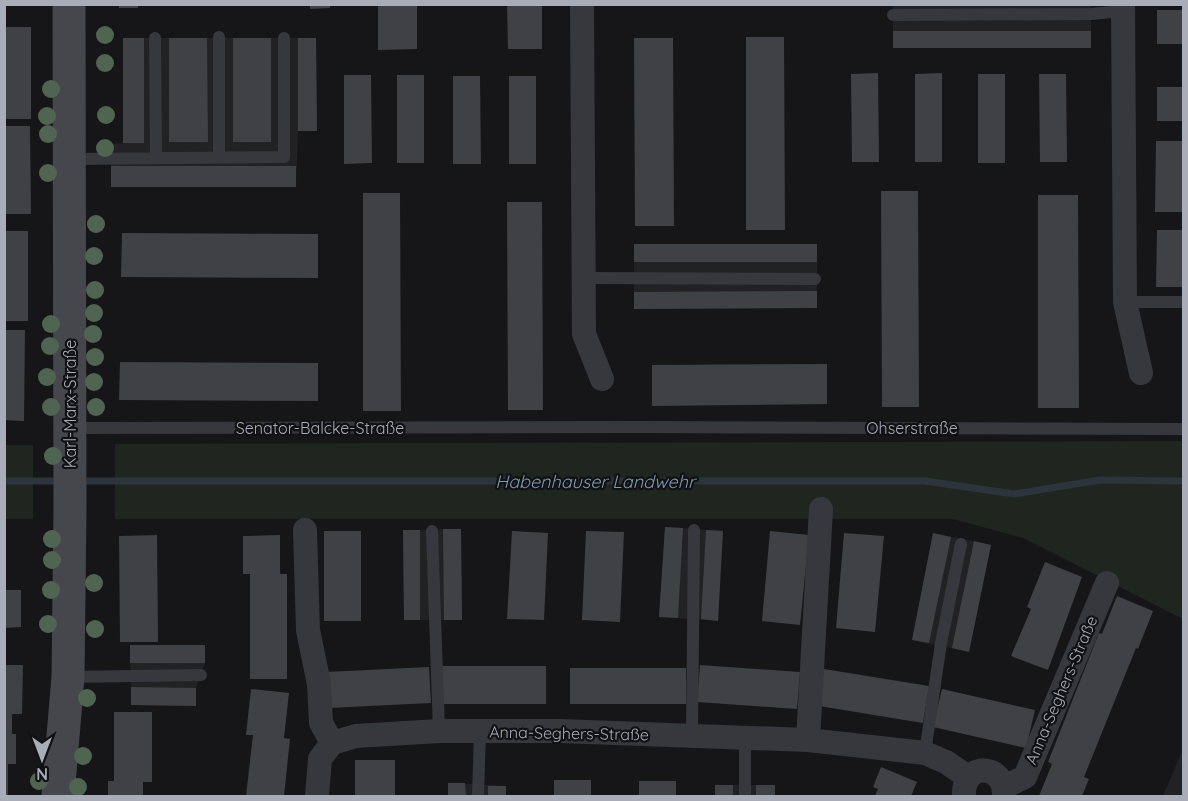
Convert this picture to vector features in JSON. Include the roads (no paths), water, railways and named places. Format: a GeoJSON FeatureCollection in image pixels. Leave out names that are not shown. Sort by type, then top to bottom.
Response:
{"type":"FeatureCollection","features":[{"type":"Feature","properties":{"kind":"street"},"geometry":{"type":"LineString","coordinates":[[582,4],[584,334],[602,379]]}},
{"type":"Feature","properties":{"kind":"street","name":"Karl-Marx-Straße"},"geometry":{"type":"LineString","coordinates":[[58,796],[68,677],[70,7]]}},
{"type":"Feature","properties":{"kind":"street"},"geometry":{"type":"LineString","coordinates":[[1123,8],[1125,302],[1141,373]]}},
{"type":"Feature","properties":{"kind":"street"},"geometry":{"type":"LineString","coordinates":[[808,740],[821,509]]}},
{"type":"Feature","properties":{"kind":"street"},"geometry":{"type":"LineString","coordinates":[[305,530],[308,630],[319,684],[321,723],[332,743],[321,759],[317,796]]}},
{"type":"Feature","properties":{"kind":"street","name":"Anna-Seghers-Straße"},"geometry":{"type":"LineString","coordinates":[[332,743],[356,736],[439,731],[560,731],[808,740],[925,753],[946,762],[966,787],[978,771],[989,771],[999,777],[1004,792],[1024,777],[1107,583]]}},
{"type":"Feature","properties":{"kind":"lane"},"geometry":{"type":"LineString","coordinates":[[893,15],[1091,14],[1123,8]]}},
{"type":"Feature","properties":{"kind":"lane"},"geometry":{"type":"LineString","coordinates":[[219,37],[219,157]]}},
{"type":"Feature","properties":{"kind":"lane"},"geometry":{"type":"LineString","coordinates":[[155,38],[156,157]]}},
{"type":"Feature","properties":{"kind":"lane"},"geometry":{"type":"LineString","coordinates":[[70,159],[284,157],[284,38]]}},
{"type":"Feature","properties":{"kind":"lane"},"geometry":{"type":"LineString","coordinates":[[584,279],[815,279]]}},
{"type":"Feature","properties":{"kind":"lane"},"geometry":{"type":"LineString","coordinates":[[1125,302],[1184,302]]}},
{"type":"Feature","properties":{"kind":"lane","name":"Senator-Balcke-Straße"},"geometry":{"type":"LineString","coordinates":[[70,436],[640,427]]}},
{"type":"Feature","properties":{"kind":"lane","name":"Ohserstraße"},"geometry":{"type":"LineString","coordinates":[[640,427],[1184,429]]}},
{"type":"Feature","properties":{"kind":"lane"},"geometry":{"type":"LineString","coordinates":[[692,735],[694,530]]}},
{"type":"Feature","properties":{"kind":"lane"},"geometry":{"type":"LineString","coordinates":[[432,531],[439,731]]}},
{"type":"Feature","properties":{"kind":"lane"},"geometry":{"type":"LineString","coordinates":[[925,753],[940,644],[961,544]]}},
{"type":"Feature","properties":{"kind":"lane"},"geometry":{"type":"LineString","coordinates":[[68,677],[201,675]]}},
{"type":"Feature","properties":{"kind":"lane"},"geometry":{"type":"LineString","coordinates":[[478,796],[480,731]]}},
{"type":"Feature","properties":{"kind":"lane"},"geometry":{"type":"LineString","coordinates":[[745,796],[746,738]]}},
{"type":"Feature","properties":{"kind":"waterway","name":"Habenhauser Landwehr"},"geometry":{"type":"LineString","coordinates":[[79,481],[925,481],[1014,494],[1100,480],[1184,481]]}},
{"type":"Feature","properties":{"kind":"waterway","name":"Habenhauser Landwehr"},"geometry":{"type":"LineString","coordinates":[[4,481],[62,481]]}}]}
